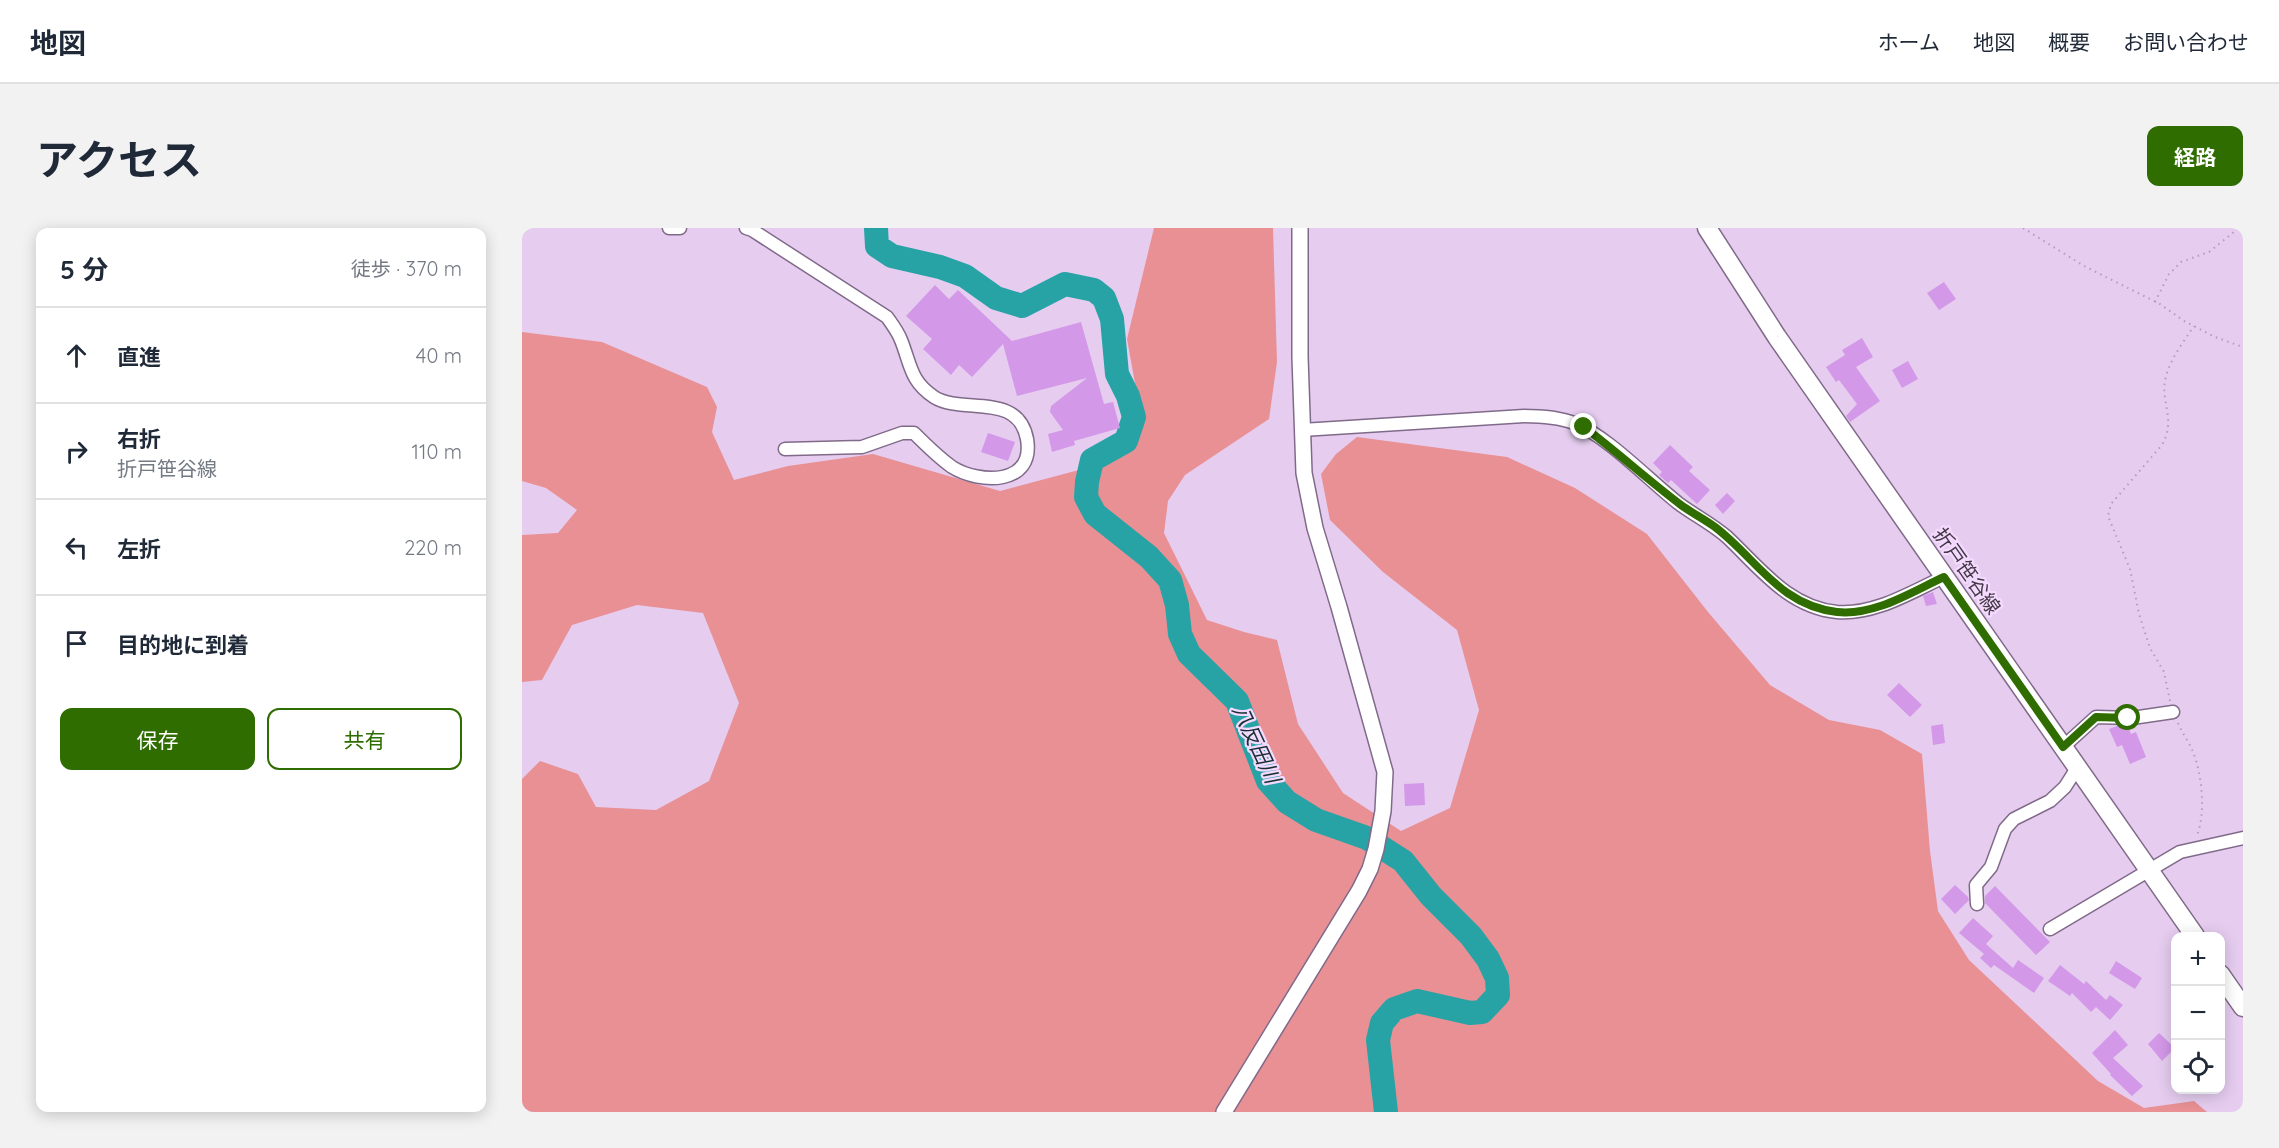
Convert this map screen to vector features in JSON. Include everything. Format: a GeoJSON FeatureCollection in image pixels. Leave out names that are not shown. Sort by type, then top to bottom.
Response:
{"type":"FeatureCollection","features":[{"type":"Feature","properties":{"kind":"main road","name":"折戸笹谷線"},"geometry":{"type":"LineString","coordinates":[[1707,228],[1778,337],[2192,932]]}},
{"type":"Feature","properties":{"kind":"main road"},"geometry":{"type":"LineString","coordinates":[[2225,981],[2243,1007]]}},
{"type":"Feature","properties":{"kind":"street"},"geometry":{"type":"LineString","coordinates":[[669,228],[680,228]]}},
{"type":"Feature","properties":{"kind":"street"},"geometry":{"type":"LineString","coordinates":[[746,228],[887,317],[900,338],[914,380],[935,398],[952,404],[982,405],[1009,413],[1019,423],[1027,438],[1024,466],[1016,474],[995,478],[979,477],[953,468],[914,433],[902,433],[862,447],[786,449]]}},
{"type":"Feature","properties":{"kind":"street"},"geometry":{"type":"LineString","coordinates":[[1224,1112],[1359,891],[1370,869],[1381,821],[1385,772],[1315,528],[1304,473],[1300,228]]}},
{"type":"Feature","properties":{"kind":"street"},"geometry":{"type":"LineString","coordinates":[[1302,430],[1524,416],[1564,420],[1584,427],[1600,439],[1678,503],[1714,527],[1776,586],[1796,599],[1836,612],[1850,612],[1890,603],[1944,577]]}},
{"type":"Feature","properties":{"kind":"street"},"geometry":{"type":"LineString","coordinates":[[2063,747],[2096,717],[2132,718],[2173,711]]}},
{"type":"Feature","properties":{"kind":"street"},"geometry":{"type":"LineString","coordinates":[[1977,904],[1976,885],[1990,867],[2005,829],[2014,819],[2050,801],[2065,787],[2077,768]]}},
{"type":"Feature","properties":{"kind":"street"},"geometry":{"type":"LineString","coordinates":[[2050,929],[2181,852],[2199,846],[2243,838]]}},
{"type":"Feature","properties":{"kind":"path"},"geometry":{"type":"LineString","coordinates":[[2023,228],[2084,266],[2155,302],[2194,326],[2215,337],[2243,347]]}},
{"type":"Feature","properties":{"kind":"path"},"geometry":{"type":"LineString","coordinates":[[2155,302],[2169,274],[2181,262],[2209,252],[2239,228]]}},
{"type":"Feature","properties":{"kind":"path"},"geometry":{"type":"LineString","coordinates":[[2194,326],[2177,352],[2166,376],[2165,397],[2170,424],[2167,435],[2162,445],[2111,504],[2108,512],[2111,525],[2130,569],[2139,615],[2150,648],[2164,672],[2173,711],[2196,763],[2203,806],[2196,840],[2199,846]]}},
{"type":"Feature","properties":{"kind":"shaded area"},"geometry":{"type":"Polygon","coordinates":[[[1154,228],[1273,228],[1277,362],[1269,419],[1185,475],[1168,501],[1164,533],[1207,620],[1277,640],[1298,724],[1343,793],[1401,831],[1450,808],[1479,710],[1457,630],[1383,572],[1330,520],[1321,474],[1336,454],[1357,437],[1507,457],[1575,488],[1647,534],[1708,612],[1770,685],[1829,720],[1880,730],[1922,754],[1930,851],[1938,911],[1969,960],[2098,1081],[2144,1108],[2194,1101],[2207,1112],[522,1112],[522,779],[540,761],[578,774],[596,807],[656,810],[709,781],[739,703],[703,613],[637,605],[572,625],[542,680],[522,682],[522,535],[558,533],[577,510],[546,488],[522,481],[522,332],[602,342],[707,387],[717,407],[712,432],[734,480],[788,466],[873,454],[1000,491],[1090,467],[1142,422],[1127,339],[1154,228]]]}},
{"type":"Feature","properties":{"kind":"building"},"geometry":{"type":"Polygon","coordinates":[[[1944,282],[1956,299],[1939,310],[1927,293],[1944,282]]]}},
{"type":"Feature","properties":{"kind":"building"},"geometry":{"type":"Polygon","coordinates":[[[935,285],[949,299],[958,290],[1012,341],[1081,322],[1104,404],[1113,402],[1120,428],[1074,441],[1075,445],[1052,452],[1048,434],[1063,430],[1050,412],[1051,406],[1087,378],[1017,396],[1003,344],[972,377],[959,365],[951,375],[923,349],[932,339],[906,316],[935,285]]]}},
{"type":"Feature","properties":{"kind":"building"},"geometry":{"type":"Polygon","coordinates":[[[1862,338],[1873,357],[1856,367],[1880,401],[1850,422],[1846,416],[1857,404],[1839,380],[1836,382],[1826,367],[1845,355],[1842,350],[1862,338]]]}},
{"type":"Feature","properties":{"kind":"building"},"geometry":{"type":"Polygon","coordinates":[[[1908,361],[1918,379],[1902,388],[1892,370],[1908,361]]]}},
{"type":"Feature","properties":{"kind":"building"},"geometry":{"type":"Polygon","coordinates":[[[988,433],[1015,442],[1008,461],[981,452],[988,433]]]}},
{"type":"Feature","properties":{"kind":"building"},"geometry":{"type":"Polygon","coordinates":[[[1670,445],[1693,467],[1689,471],[1710,490],[1697,504],[1671,480],[1668,483],[1659,475],[1662,472],[1653,463],[1670,445]]]}},
{"type":"Feature","properties":{"kind":"building"},"geometry":{"type":"Polygon","coordinates":[[[1727,493],[1735,501],[1723,514],[1715,505],[1727,493]]]}},
{"type":"Feature","properties":{"kind":"building"},"geometry":{"type":"Polygon","coordinates":[[[1933,592],[1937,604],[1926,606],[1923,596],[1933,592]]]}},
{"type":"Feature","properties":{"kind":"building"},"geometry":{"type":"Polygon","coordinates":[[[1899,683],[1922,705],[1910,717],[1887,695],[1899,683]]]}},
{"type":"Feature","properties":{"kind":"building"},"geometry":{"type":"Polygon","coordinates":[[[1943,724],[1945,743],[1933,745],[1931,726],[1943,724]]]}},
{"type":"Feature","properties":{"kind":"building"},"geometry":{"type":"Polygon","coordinates":[[[2128,726],[2131,734],[2136,732],[2146,757],[2130,764],[2122,745],[2117,747],[2109,729],[2128,726]]]}},
{"type":"Feature","properties":{"kind":"building"},"geometry":{"type":"Polygon","coordinates":[[[1424,783],[1425,805],[1405,806],[1404,784],[1424,783]]]}},
{"type":"Feature","properties":{"kind":"building"},"geometry":{"type":"Polygon","coordinates":[[[1955,885],[1969,900],[1955,914],[1941,899],[1955,885]]]}},
{"type":"Feature","properties":{"kind":"building"},"geometry":{"type":"Polygon","coordinates":[[[1995,886],[2050,942],[2036,955],[1985,903],[1985,896],[1995,886]]]}},
{"type":"Feature","properties":{"kind":"building"},"geometry":{"type":"Polygon","coordinates":[[[1973,918],[1993,936],[1986,944],[2013,968],[2018,960],[2044,978],[2034,993],[1994,965],[1991,968],[1980,958],[1984,954],[1959,933],[1973,918]]]}},
{"type":"Feature","properties":{"kind":"building"},"geometry":{"type":"Polygon","coordinates":[[[2116,961],[2142,978],[2135,989],[2109,973],[2116,961]]]}},
{"type":"Feature","properties":{"kind":"building"},"geometry":{"type":"Polygon","coordinates":[[[2060,965],[2084,984],[2086,981],[2106,1000],[2110,995],[2123,1005],[2110,1020],[2096,1007],[2091,1012],[2072,993],[2070,996],[2048,981],[2060,965]]]}},
{"type":"Feature","properties":{"kind":"building"},"geometry":{"type":"Polygon","coordinates":[[[2115,1030],[2128,1045],[2113,1058],[2143,1086],[2132,1096],[2110,1075],[2092,1053],[2115,1030]]]}},
{"type":"Feature","properties":{"kind":"building"},"geometry":{"type":"Polygon","coordinates":[[[2159,1033],[2171,1044],[2171,1052],[2162,1061],[2148,1044],[2159,1033]]]}},
{"type":"Feature","properties":{"kind":"waterway","name":"八反田川"},"geometry":{"type":"LineString","coordinates":[[876,228],[877,246],[892,256],[940,267],[965,276],[996,298],[1022,306],[1065,284],[1094,290],[1104,298],[1112,319],[1117,374],[1128,396],[1134,417],[1126,441],[1092,460],[1086,497],[1095,514],[1149,557],[1170,580],[1177,605],[1180,634],[1189,654],[1237,701],[1268,781],[1287,802],[1316,820],[1367,838],[1403,861],[1431,896],[1471,936],[1488,959],[1497,978],[1498,995],[1482,1012],[1470,1013],[1417,1001],[1394,1009],[1382,1023],[1378,1040],[1386,1112]]}},
{"type":"Feature","properties":{"kind":"route"},"geometry":{"type":"LineString","coordinates":[[1584,427],[1678,503],[1714,527],[1776,586],[1796,599],[1836,612],[1850,612],[1890,603],[1944,577],[2063,747],[2096,717],[2128,718]]}}]}
